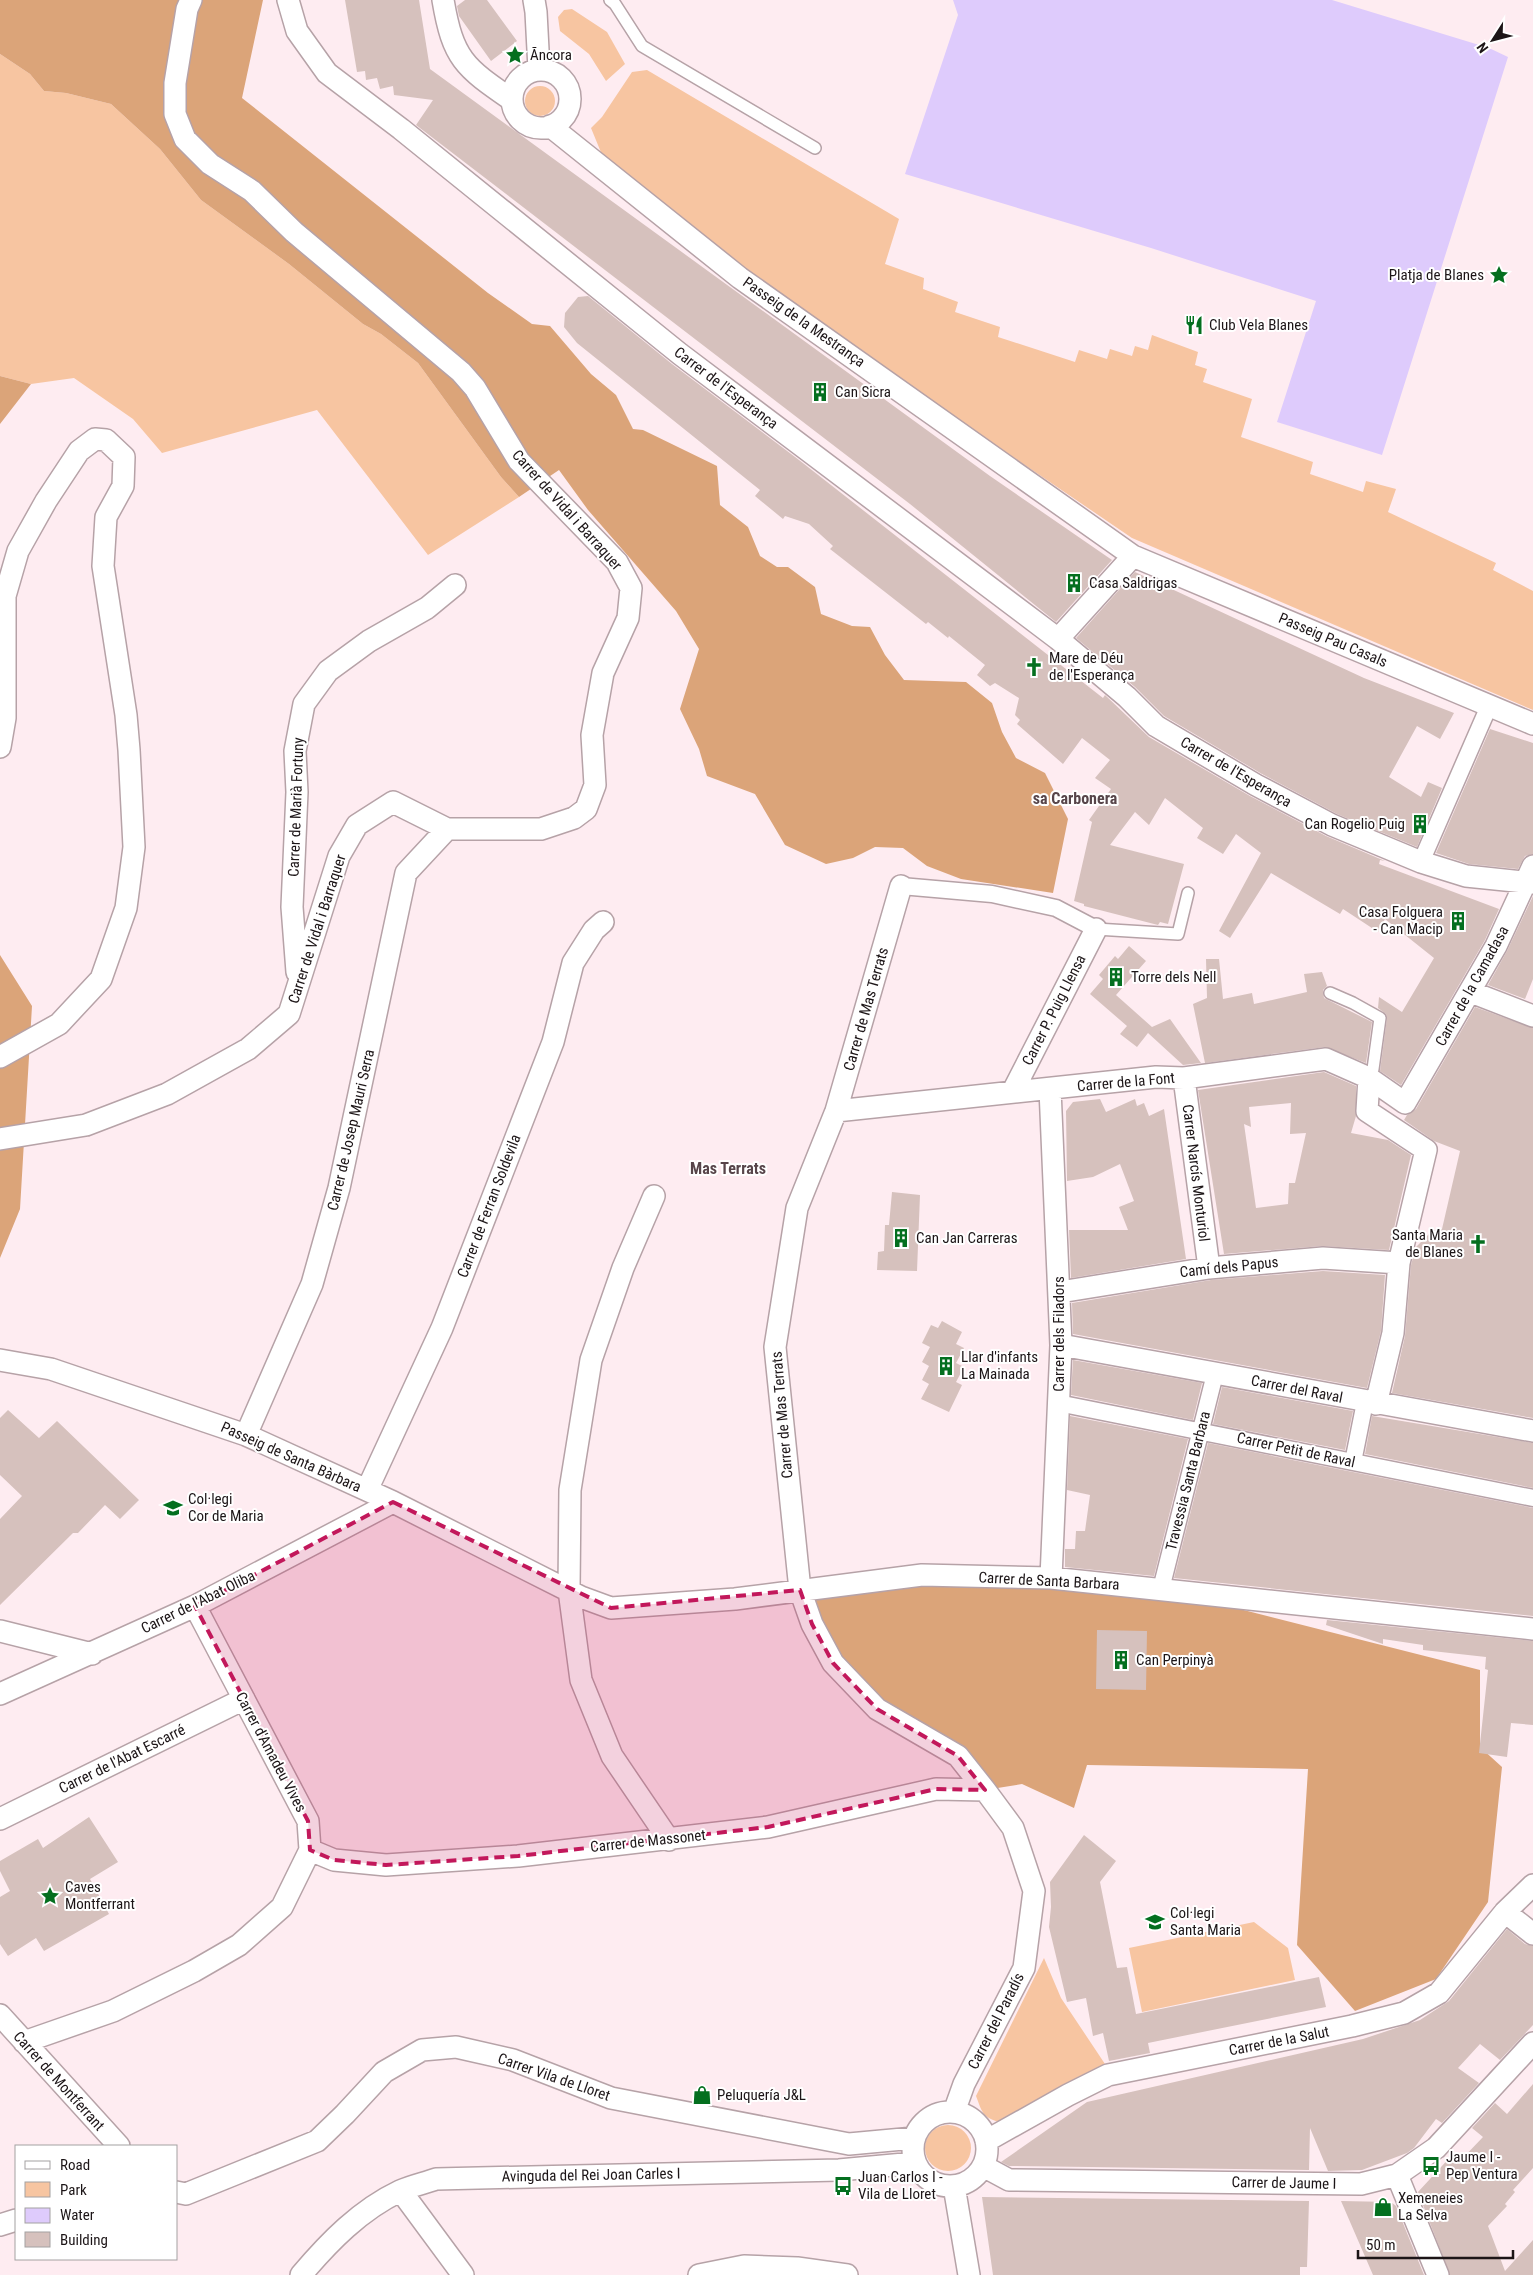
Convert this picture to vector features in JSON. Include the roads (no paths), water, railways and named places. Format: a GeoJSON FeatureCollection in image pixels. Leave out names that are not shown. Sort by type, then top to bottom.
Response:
{"type":"FeatureCollection","features":[{"type":"Feature","properties":{"kind":"street","name":"Carrer de Vidal i Barraquer"},"geometry":{"type":"LineString","coordinates":[[0,1139],[86,1125],[167,1094],[248,1049],[289,1014],[340,856],[357,825],[393,802],[447,829],[540,829],[574,818],[586,809],[595,785],[592,735],[603,673],[628,618],[631,588],[617,562],[519,461],[475,388],[461,372],[302,238],[252,190],[210,164],[185,139],[175,114],[175,82],[187,9],[191,0]]}},
{"type":"Feature","properties":{"kind":"street","name":"Carrer de l'Esperança"},"geometry":{"type":"LineString","coordinates":[[288,0],[297,31],[327,73],[401,129],[680,354],[1058,639],[1127,697],[1156,726],[1256,785],[1332,824],[1421,862],[1466,876],[1531,877]]}},
{"type":"Feature","properties":{"kind":"street"},"geometry":{"type":"LineString","coordinates":[[442,0],[448,31],[456,51],[473,73],[512,100]]}},
{"type":"Feature","properties":{"kind":"street"},"geometry":{"type":"LineString","coordinates":[[538,69],[540,4]]}},
{"type":"Feature","properties":{"kind":"street"},"geometry":{"type":"LineString","coordinates":[[538,69],[556,74],[563,80],[570,98],[569,107],[557,121],[532,127],[518,117],[512,100],[516,83],[522,76],[538,69]]}},
{"type":"Feature","properties":{"kind":"street","name":"Passeig de la Mestrança"},"geometry":{"type":"LineString","coordinates":[[557,121],[602,169],[740,278],[1134,556]]}},
{"type":"Feature","properties":{"kind":"street"},"geometry":{"type":"LineString","coordinates":[[0,747],[5,718],[5,596],[18,551],[46,501],[78,452],[95,439],[106,440],[124,456],[123,486],[106,517],[103,566],[126,715],[134,847],[126,908],[101,979],[58,1024],[0,1057]]}},
{"type":"Feature","properties":{"kind":"street"},"geometry":{"type":"LineString","coordinates":[[1058,639],[1134,556]]}},
{"type":"Feature","properties":{"kind":"street","name":"Passeig Pau Casals"},"geometry":{"type":"LineString","coordinates":[[1134,556],[1533,724]]}},
{"type":"Feature","properties":{"kind":"street","name":"Carrer de Marià Fortuny"},"geometry":{"type":"LineString","coordinates":[[298,985],[292,907],[297,792],[295,751],[304,704],[328,671],[369,641],[427,608],[455,585]]}},
{"type":"Feature","properties":{"kind":"street"},"geometry":{"type":"LineString","coordinates":[[1421,862],[1489,706]]}},
{"type":"Feature","properties":{"kind":"street","name":"Carrer de Josep Mauri Serra"},"geometry":{"type":"LineString","coordinates":[[246,1435],[312,1284],[340,1188],[406,873],[447,829]]}},
{"type":"Feature","properties":{"kind":"street","name":"Carrer de la Camadasa"},"geometry":{"type":"LineString","coordinates":[[1405,1103],[1471,992],[1531,877]]}},
{"type":"Feature","properties":{"kind":"street"},"geometry":{"type":"LineString","coordinates":[[901,886],[992,894],[1056,908],[1096,929]]}},
{"type":"Feature","properties":{"kind":"street","name":"Carrer de Mas Terrats"},"geometry":{"type":"LineString","coordinates":[[901,886],[836,1111],[797,1208],[775,1347],[800,1590],[812,1624],[833,1662],[877,1709],[958,1756],[985,1790]]}},
{"type":"Feature","properties":{"kind":"street","name":"Carrer de Ferran Soldevila"},"geometry":{"type":"LineString","coordinates":[[367,1490],[442,1328],[552,1042],[573,963],[594,930],[603,922]]}},
{"type":"Feature","properties":{"kind":"street","name":"Carrer P. Puig Llensa"},"geometry":{"type":"LineString","coordinates":[[1013,1091],[1096,929]]}},
{"type":"Feature","properties":{"kind":"street"},"geometry":{"type":"LineString","coordinates":[[1471,992],[1533,1016]]}},
{"type":"Feature","properties":{"kind":"street","name":"Carrer de la Font"},"geometry":{"type":"LineString","coordinates":[[836,1111],[1156,1077],[1184,1078],[1326,1059],[1369,1078],[1405,1103]]}},
{"type":"Feature","properties":{"kind":"street","name":"Carrer Narcís Monturiol"},"geometry":{"type":"LineString","coordinates":[[1184,1078],[1209,1268]]}},
{"type":"Feature","properties":{"kind":"street"},"geometry":{"type":"LineString","coordinates":[[1353,1462],[1393,1333],[1399,1263],[1426,1150],[1367,1111],[1369,1078]]}},
{"type":"Feature","properties":{"kind":"street","name":"Carrer dels Filadors"},"geometry":{"type":"LineString","coordinates":[[1050,1089],[1061,1345],[1050,1578]]}},
{"type":"Feature","properties":{"kind":"street"},"geometry":{"type":"LineString","coordinates":[[654,1196],[623,1268],[591,1360],[570,1490],[569,1590],[581,1680],[612,1756],[669,1840]]}},
{"type":"Feature","properties":{"kind":"street","name":"Camí dels Papus"},"geometry":{"type":"LineString","coordinates":[[1060,1292],[1209,1268],[1323,1258],[1399,1263]]}},
{"type":"Feature","properties":{"kind":"street","name":"Carrer del Raval"},"geometry":{"type":"LineString","coordinates":[[1061,1345],[1533,1431]]}},
{"type":"Feature","properties":{"kind":"street","name":"Passeig de Santa Bàrbara"},"geometry":{"type":"LineString","coordinates":[[0,1360],[51,1369],[246,1435],[393,1502],[569,1590]]}},
{"type":"Feature","properties":{"kind":"street","name":"Travessia Santa Barbara"},"geometry":{"type":"LineString","coordinates":[[1161,1589],[1215,1374]]}},
{"type":"Feature","properties":{"kind":"street","name":"Carrer Petit de Raval"},"geometry":{"type":"LineString","coordinates":[[1058,1402],[1533,1498]]}},
{"type":"Feature","properties":{"kind":"street","name":"Carrer de l'Abat Oliba"},"geometry":{"type":"LineString","coordinates":[[0,1694],[195,1606],[393,1502]]}},
{"type":"Feature","properties":{"kind":"street","name":"Carrer de Santa Barbara"},"geometry":{"type":"LineString","coordinates":[[569,1590],[611,1608],[735,1599],[922,1575],[1050,1578],[1533,1629]]}},
{"type":"Feature","properties":{"kind":"street","name":"Carrer d'Amadeu Vives"},"geometry":{"type":"LineString","coordinates":[[195,1606],[308,1821],[310,1850]]}},
{"type":"Feature","properties":{"kind":"street"},"geometry":{"type":"LineString","coordinates":[[0,1631],[92,1654]]}},
{"type":"Feature","properties":{"kind":"street","name":"Carrer de l'Abat Escarré"},"geometry":{"type":"LineString","coordinates":[[0,1819],[244,1699]]}},
{"type":"Feature","properties":{"kind":"street","name":"Carrer de Massonet"},"geometry":{"type":"LineString","coordinates":[[310,1850],[334,1860],[386,1865],[518,1856],[768,1828],[936,1789],[985,1790]]}},
{"type":"Feature","properties":{"kind":"street","name":"Carrer del Paradís"},"geometry":{"type":"LineString","coordinates":[[954,2112],[964,2084],[1024,1968],[1034,1891],[1013,1828],[985,1790]]}},
{"type":"Feature","properties":{"kind":"street"},"geometry":{"type":"LineString","coordinates":[[24,2042],[113,2010],[194,1971],[239,1945],[282,1907],[310,1850]]}},
{"type":"Feature","properties":{"kind":"street","name":"Carrer de la Salut"},"geometry":{"type":"LineString","coordinates":[[986,2141],[1068,2094],[1108,2075],[1352,2026],[1404,2013],[1439,1993],[1505,1912],[1533,1885]]}},
{"type":"Feature","properties":{"kind":"street"},"geometry":{"type":"LineString","coordinates":[[1505,1912],[1533,1934]]}},
{"type":"Feature","properties":{"kind":"street","name":"Carrer de Montferrant"},"geometry":{"type":"LineString","coordinates":[[0,2015],[118,2145]]}},
{"type":"Feature","properties":{"kind":"street","name":"Carrer de Jaume I"},"geometry":{"type":"LineString","coordinates":[[983,2166],[1009,2180],[1361,2184],[1397,2176],[1436,2148],[1533,2043]]}},
{"type":"Feature","properties":{"kind":"street","name":"Carrer Vila de Lloret"},"geometry":{"type":"LineString","coordinates":[[178,2192],[186,2194],[316,2141],[345,2114],[384,2072],[422,2050],[456,2047],[513,2060],[620,2100],[849,2144],[914,2138]]}},
{"type":"Feature","properties":{"kind":"street"},"geometry":{"type":"LineString","coordinates":[[940,2112],[954,2112],[971,2118],[983,2132],[987,2150],[983,2166],[974,2177],[954,2186],[942,2185],[931,2181],[922,2173],[916,2163],[912,2146],[920,2127],[929,2118],[940,2112]]}},
{"type":"Feature","properties":{"kind":"street","name":"Avinguda del Rei Joan Carles I"},"geometry":{"type":"LineString","coordinates":[[301,2275],[326,2246],[367,2210],[400,2191],[436,2179],[839,2170],[916,2163]]}},
{"type":"Feature","properties":{"kind":"street"},"geometry":{"type":"LineString","coordinates":[[1397,2176],[1438,2275]]}},
{"type":"Feature","properties":{"kind":"street"},"geometry":{"type":"LineString","coordinates":[[954,2186],[968,2275]]}},
{"type":"Feature","properties":{"kind":"street"},"geometry":{"type":"LineString","coordinates":[[400,2191],[463,2275]]}},
{"type":"Feature","properties":{"kind":"street"},"geometry":{"type":"LineString","coordinates":[[0,2225],[15,2220]]}},
{"type":"Feature","properties":{"kind":"street"},"geometry":{"type":"LineString","coordinates":[[699,2275],[744,2266],[797,2268],[847,2275]]}},
{"type":"Feature","properties":{"kind":"lane"},"geometry":{"type":"LineString","coordinates":[[610,0],[615,4],[642,46],[815,148]]}},
{"type":"Feature","properties":{"kind":"lane"},"geometry":{"type":"LineString","coordinates":[[1096,929],[1178,934],[1188,894]]}},
{"type":"Feature","properties":{"kind":"lane"},"geometry":{"type":"LineString","coordinates":[[1330,994],[1353,1002],[1380,1018],[1373,1069],[1369,1078]]}},
{"type":"Feature","properties":{"kind":"water"},"geometry":{"type":"Polygon","coordinates":[[[953,0],[1332,0],[1489,48],[1508,57],[1382,455],[1277,422],[1316,301],[1151,248],[905,174],[958,15],[953,0]]]}},
{"type":"Feature","properties":{"kind":"place","name":"Ãncora"},"geometry":{"type":"Point","coordinates":[515,55]}},
{"type":"Feature","properties":{"kind":"place","name":"Platja de Blanes"},"geometry":{"type":"Point","coordinates":[1499,275]}},
{"type":"Feature","properties":{"kind":"place","name":"Club Vela Blanes"},"geometry":{"type":"Point","coordinates":[1194,325]}},
{"type":"Feature","properties":{"kind":"place","name":"Can Sicra"},"geometry":{"type":"Point","coordinates":[820,392]}},
{"type":"Feature","properties":{"kind":"place","name":"Casa Saldrigas"},"geometry":{"type":"Point","coordinates":[1074,583]}},
{"type":"Feature","properties":{"kind":"place","name":"Mare de Déu de l'Esperança"},"geometry":{"type":"Point","coordinates":[1034,667]}},
{"type":"Feature","properties":{"kind":"place","name":"Can Rogelio Puig"},"geometry":{"type":"Point","coordinates":[1420,824]}},
{"type":"Feature","properties":{"kind":"place","name":"Casa Folguera - Can Macip"},"geometry":{"type":"Point","coordinates":[1458,921]}},
{"type":"Feature","properties":{"kind":"place","name":"Torre dels Nell"},"geometry":{"type":"Point","coordinates":[1116,977]}},
{"type":"Feature","properties":{"kind":"place","name":"Can Jan Carreras"},"geometry":{"type":"Point","coordinates":[901,1238]}},
{"type":"Feature","properties":{"kind":"place","name":"Santa Maria de Blanes"},"geometry":{"type":"Point","coordinates":[1478,1244]}},
{"type":"Feature","properties":{"kind":"place","name":"Llar d'infants La Mainada"},"geometry":{"type":"Point","coordinates":[946,1366]}},
{"type":"Feature","properties":{"kind":"place","name":"Col·legi Cor de Maria"},"geometry":{"type":"Point","coordinates":[173,1508]}},
{"type":"Feature","properties":{"kind":"place","name":"Can Perpinyà"},"geometry":{"type":"Point","coordinates":[1121,1660]}},
{"type":"Feature","properties":{"kind":"place","name":"Caves Montferrant"},"geometry":{"type":"Point","coordinates":[50,1896]}},
{"type":"Feature","properties":{"kind":"place","name":"Col·legi Santa Maria"},"geometry":{"type":"Point","coordinates":[1155,1922]}},
{"type":"Feature","properties":{"kind":"place","name":"Peluquería J&L"},"geometry":{"type":"Point","coordinates":[702,2095]}},
{"type":"Feature","properties":{"kind":"place","name":"Jaume I - Pep Ventura"},"geometry":{"type":"Point","coordinates":[1431,2166]}},
{"type":"Feature","properties":{"kind":"place","name":"Juan Carlos I - Vila de Lloret"},"geometry":{"type":"Point","coordinates":[843,2186]}},
{"type":"Feature","properties":{"kind":"place","name":"Xemeneies La Selva"},"geometry":{"type":"Point","coordinates":[1383,2207]}},
{"type":"Feature","properties":{"kind":"district","name":"sa Carbonera"},"geometry":{"type":"Point","coordinates":[1075,798]}},
{"type":"Feature","properties":{"kind":"district","name":"Mas Terrats"},"geometry":{"type":"Point","coordinates":[728,1168]}}]}
